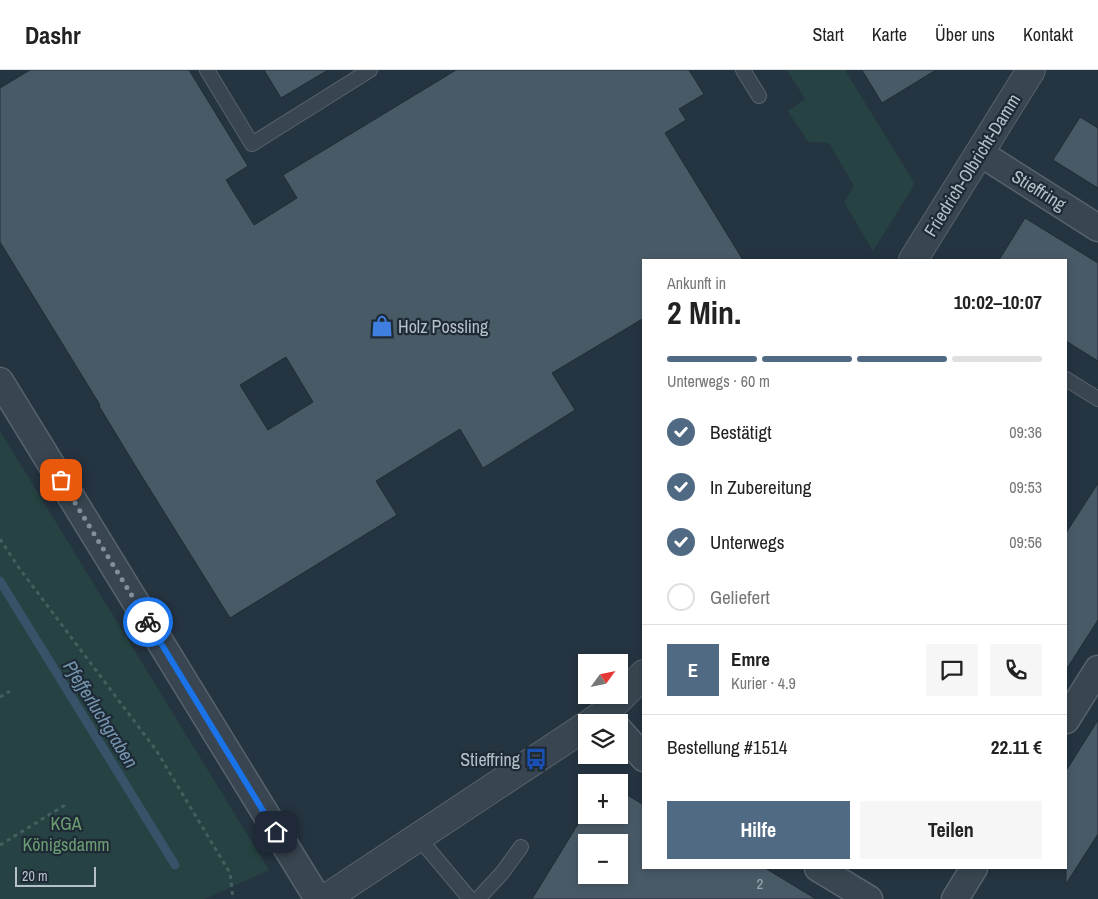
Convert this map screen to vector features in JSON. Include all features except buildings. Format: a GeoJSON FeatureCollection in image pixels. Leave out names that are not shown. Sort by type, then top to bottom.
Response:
{"type":"FeatureCollection","features":[{"type":"Feature","properties":{"kind":"street","name":"Friedrich-Olbricht-Damm"},"geometry":{"type":"LineString","coordinates":[[914,259],[1031,70]]}},
{"type":"Feature","properties":{"kind":"street","name":"Stieffring"},"geometry":{"type":"LineString","coordinates":[[980,152],[1098,228]]}},
{"type":"Feature","properties":{"kind":"street"},"geometry":{"type":"LineString","coordinates":[[0,381],[318,899]]}},
{"type":"Feature","properties":{"kind":"street"},"geometry":{"type":"LineString","coordinates":[[1067,718],[1098,669]]}},
{"type":"Feature","properties":{"kind":"street"},"geometry":{"type":"LineString","coordinates":[[610,714],[642,676]]}},
{"type":"Feature","properties":{"kind":"street"},"geometry":{"type":"LineString","coordinates":[[325,899],[418,837],[578,738]]}},
{"type":"Feature","properties":{"kind":"street"},"geometry":{"type":"LineString","coordinates":[[628,745],[642,756]]}},
{"type":"Feature","properties":{"kind":"street"},"geometry":{"type":"LineString","coordinates":[[820,869],[869,899]]}},
{"type":"Feature","properties":{"kind":"street"},"geometry":{"type":"LineString","coordinates":[[955,899],[973,869]]}},
{"type":"Feature","properties":{"kind":"lane"},"geometry":{"type":"LineString","coordinates":[[207,70],[252,144],[370,70]]}},
{"type":"Feature","properties":{"kind":"lane"},"geometry":{"type":"LineString","coordinates":[[743,70],[760,96]]}},
{"type":"Feature","properties":{"kind":"lane"},"geometry":{"type":"LineString","coordinates":[[1067,380],[1098,399]]}},
{"type":"Feature","properties":{"kind":"lane"},"geometry":{"type":"LineString","coordinates":[[418,837],[470,899]]}},
{"type":"Feature","properties":{"kind":"lane"},"geometry":{"type":"LineString","coordinates":[[478,899],[502,873],[521,847]]}},
{"type":"Feature","properties":{"kind":"path"},"geometry":{"type":"LineString","coordinates":[[0,539],[19,568],[156,750],[230,873],[233,899]]}},
{"type":"Feature","properties":{"kind":"path"},"geometry":{"type":"LineString","coordinates":[[0,697],[10,691]]}},
{"type":"Feature","properties":{"kind":"path"},"geometry":{"type":"LineString","coordinates":[[0,845],[65,805]]}},
{"type":"Feature","properties":{"kind":"green space"},"geometry":{"type":"Polygon","coordinates":[[[787,70],[845,70],[915,184],[873,251],[844,202],[854,186],[829,143],[808,142],[788,111],[805,99],[787,70]]]}},
{"type":"Feature","properties":{"kind":"green space","name":"KGA Königsdamm"},"geometry":{"type":"Polygon","coordinates":[[[0,431],[269,870],[205,899],[0,899],[0,431]]]}},
{"type":"Feature","properties":{"kind":"waterway","name":"Pfefferluchgraben"},"geometry":{"type":"LineString","coordinates":[[0,581],[175,865]]}},
{"type":"Feature","properties":{"kind":"way so far"},"geometry":{"type":"LineString","coordinates":[[61,480],[148,622]]}},
{"type":"Feature","properties":{"kind":"place","name":"Holz Possling"},"geometry":{"type":"Point","coordinates":[382,326]}},
{"type":"Feature","properties":{"kind":"place","name":"Stieffring"},"geometry":{"type":"Point","coordinates":[536,759]}},
{"type":"Feature","properties":{"kind":"route"},"geometry":{"type":"LineString","coordinates":[[148,622],[276,832]]}}]}
